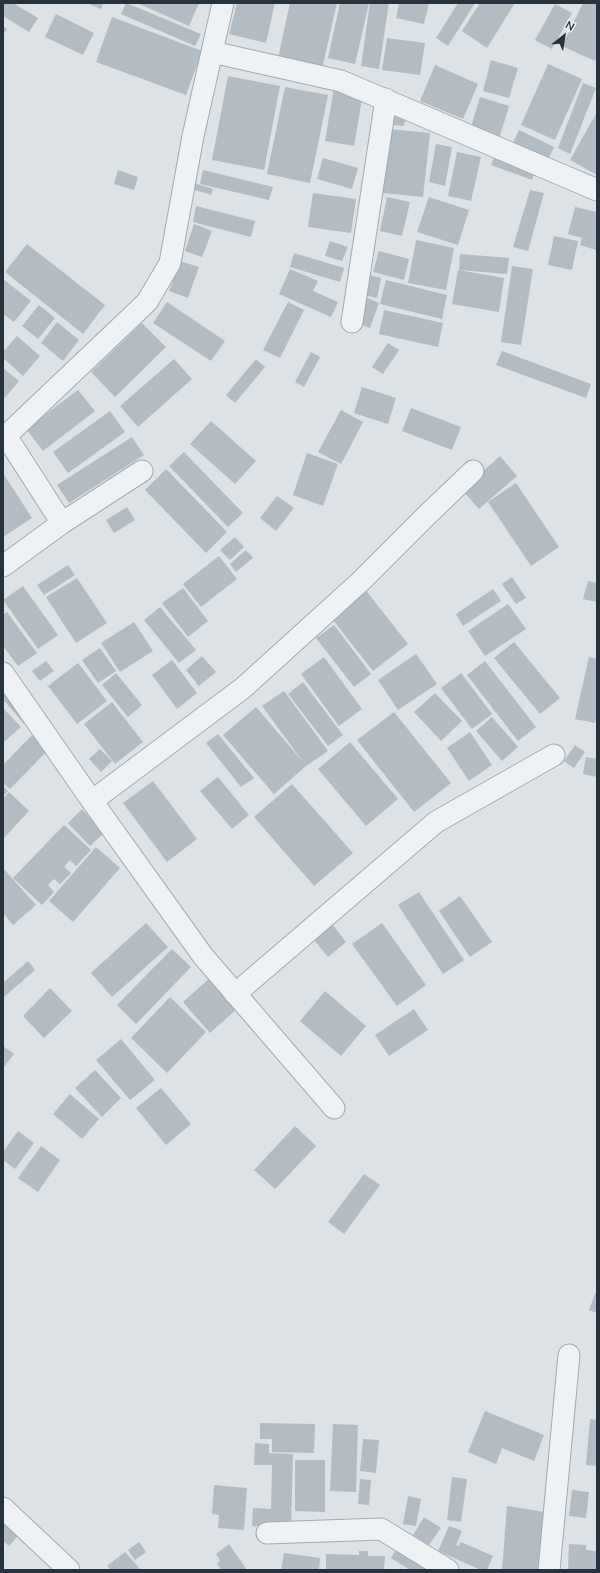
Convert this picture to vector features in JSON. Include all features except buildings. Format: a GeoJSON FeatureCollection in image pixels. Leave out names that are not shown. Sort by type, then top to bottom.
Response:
{"type":"FeatureCollection","features":[{"type":"Feature","properties":{"kind":"street"},"geometry":{"type":"LineString","coordinates":[[62,523],[4,435],[147,302],[161,281],[170,263],[193,136],[223,3]]}},
{"type":"Feature","properties":{"kind":"street"},"geometry":{"type":"LineString","coordinates":[[212,52],[341,81],[597,190]]}},
{"type":"Feature","properties":{"kind":"street"},"geometry":{"type":"LineString","coordinates":[[352,322],[386,99]]}},
{"type":"Feature","properties":{"kind":"street"},"geometry":{"type":"LineString","coordinates":[[3,566],[62,523],[142,471]]}},
{"type":"Feature","properties":{"kind":"street"},"geometry":{"type":"LineString","coordinates":[[92,801],[244,688],[360,582],[473,471]]}},
{"type":"Feature","properties":{"kind":"street"},"geometry":{"type":"LineString","coordinates":[[3,673],[203,956],[334,1108]]}},
{"type":"Feature","properties":{"kind":"street"},"geometry":{"type":"LineString","coordinates":[[235,994],[436,822],[554,755]]}},
{"type":"Feature","properties":{"kind":"street"},"geometry":{"type":"LineString","coordinates":[[549,1570],[569,1355]]}},
{"type":"Feature","properties":{"kind":"street"},"geometry":{"type":"LineString","coordinates":[[3,1508],[69,1570]]}},
{"type":"Feature","properties":{"kind":"street"},"geometry":{"type":"LineString","coordinates":[[267,1533],[381,1528],[448,1570]]}}]}
